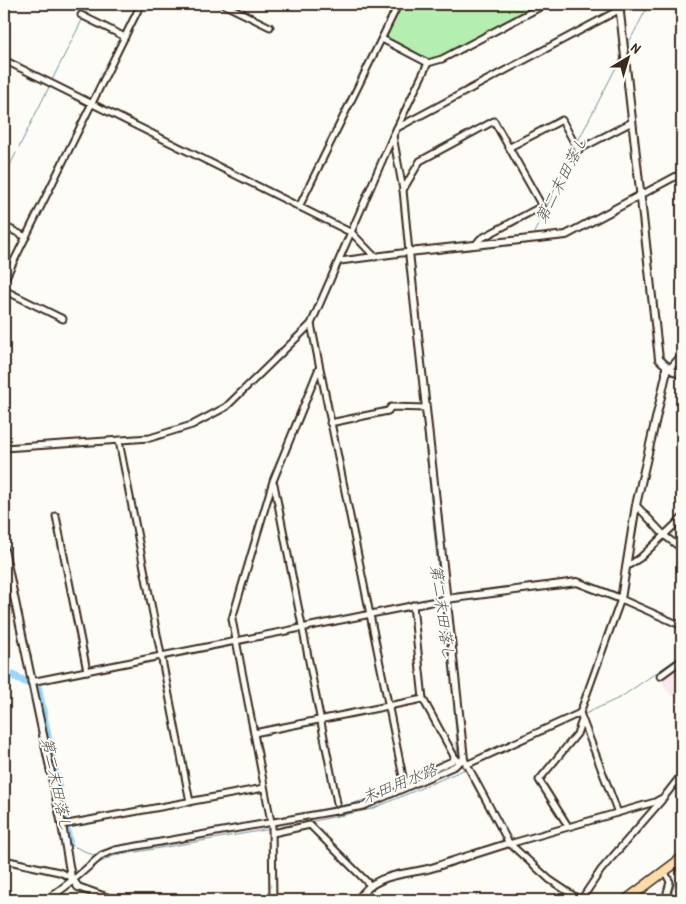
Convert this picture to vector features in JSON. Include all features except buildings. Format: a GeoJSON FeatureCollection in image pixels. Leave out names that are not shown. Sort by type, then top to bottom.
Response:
{"type":"FeatureCollection","features":[{"type":"Feature","properties":{"kind":"highway"},"geometry":{"type":"LineString","coordinates":[[635,900],[682,865]]}},
{"type":"Feature","properties":{"kind":"highway"},"geometry":{"type":"LineString","coordinates":[[626,900],[682,865]]}},
{"type":"Feature","properties":{"kind":"street"},"geometry":{"type":"LineString","coordinates":[[4,281],[141,4]]}},
{"type":"Feature","properties":{"kind":"street"},"geometry":{"type":"LineString","coordinates":[[223,4],[270,27]]}},
{"type":"Feature","properties":{"kind":"street"},"geometry":{"type":"LineString","coordinates":[[299,207],[382,39],[397,6],[392,4]]}},
{"type":"Feature","properties":{"kind":"street"},"geometry":{"type":"LineString","coordinates":[[382,39],[428,63],[442,59],[546,4]]}},
{"type":"Feature","properties":{"kind":"street"},"geometry":{"type":"LineString","coordinates":[[396,129],[620,6],[630,4]]}},
{"type":"Feature","properties":{"kind":"street"},"geometry":{"type":"LineString","coordinates":[[620,6],[659,359],[668,368],[682,376]]}},
{"type":"Feature","properties":{"kind":"street"},"geometry":{"type":"LineString","coordinates":[[81,15],[125,37]]}},
{"type":"Feature","properties":{"kind":"street"},"geometry":{"type":"LineString","coordinates":[[4,60],[352,233],[374,257]]}},
{"type":"Feature","properties":{"kind":"street"},"geometry":{"type":"LineString","coordinates":[[4,448],[119,441],[176,432],[226,407],[311,324],[396,129],[428,63]]}},
{"type":"Feature","properties":{"kind":"street"},"geometry":{"type":"LineString","coordinates":[[510,147],[562,120],[578,150],[632,122]]}},
{"type":"Feature","properties":{"kind":"street"},"geometry":{"type":"LineString","coordinates":[[403,190],[420,161],[494,121],[542,206],[480,239],[476,244]]}},
{"type":"Feature","properties":{"kind":"street"},"geometry":{"type":"LineString","coordinates":[[393,136],[403,190],[446,598],[461,761]]}},
{"type":"Feature","properties":{"kind":"street"},"geometry":{"type":"LineString","coordinates":[[340,261],[476,244],[566,236],[682,173]]}},
{"type":"Feature","properties":{"kind":"street"},"geometry":{"type":"LineString","coordinates":[[4,226],[26,237]]}},
{"type":"Feature","properties":{"kind":"street"},"geometry":{"type":"LineString","coordinates":[[4,290],[63,319]]}},
{"type":"Feature","properties":{"kind":"street"},"geometry":{"type":"LineString","coordinates":[[311,324],[404,782],[452,761],[461,761]]}},
{"type":"Feature","properties":{"kind":"street"},"geometry":{"type":"LineString","coordinates":[[618,813],[580,713],[621,599],[636,505],[666,375],[668,368],[682,355]]}},
{"type":"Feature","properties":{"kind":"street"},"geometry":{"type":"LineString","coordinates":[[273,900],[273,833],[232,619],[273,481],[319,368]]}},
{"type":"Feature","properties":{"kind":"street"},"geometry":{"type":"LineString","coordinates":[[330,423],[391,408],[426,408]]}},
{"type":"Feature","properties":{"kind":"street"},"geometry":{"type":"LineString","coordinates":[[119,441],[190,802]]}},
{"type":"Feature","properties":{"kind":"street"},"geometry":{"type":"LineString","coordinates":[[273,481],[337,803]]}},
{"type":"Feature","properties":{"kind":"street"},"geometry":{"type":"LineString","coordinates":[[636,505],[665,536],[682,548]]}},
{"type":"Feature","properties":{"kind":"street"},"geometry":{"type":"LineString","coordinates":[[56,516],[88,671]]}},
{"type":"Feature","properties":{"kind":"street"},"geometry":{"type":"LineString","coordinates":[[625,568],[665,536],[682,518]]}},
{"type":"Feature","properties":{"kind":"street"},"geometry":{"type":"LineString","coordinates":[[4,549],[62,825],[71,879]]}},
{"type":"Feature","properties":{"kind":"street"},"geometry":{"type":"LineString","coordinates":[[31,682],[446,598],[577,582],[682,626]]}},
{"type":"Feature","properties":{"kind":"street"},"geometry":{"type":"LineString","coordinates":[[413,605],[423,699],[509,844],[550,880],[580,900],[601,870],[682,774]]}},
{"type":"Feature","properties":{"kind":"street"},"geometry":{"type":"LineString","coordinates":[[660,676],[682,660]]}},
{"type":"Feature","properties":{"kind":"street"},"geometry":{"type":"LineString","coordinates":[[254,733],[423,699]]}},
{"type":"Feature","properties":{"kind":"street"},"geometry":{"type":"LineString","coordinates":[[48,900],[102,855],[115,850],[364,806],[455,766],[461,761],[580,713]]}},
{"type":"Feature","properties":{"kind":"street"},"geometry":{"type":"LineString","coordinates":[[568,826],[539,780],[577,734],[582,720]]}},
{"type":"Feature","properties":{"kind":"street"},"geometry":{"type":"LineString","coordinates":[[62,825],[264,788]]}},
{"type":"Feature","properties":{"kind":"street"},"geometry":{"type":"LineString","coordinates":[[358,900],[370,885],[388,877],[436,867],[568,826],[655,802],[664,797]]}},
{"type":"Feature","properties":{"kind":"street"},"geometry":{"type":"LineString","coordinates":[[273,833],[312,826],[370,885]]}},
{"type":"Feature","properties":{"kind":"street"},"geometry":{"type":"LineString","coordinates":[[4,860],[59,872],[71,879],[78,887],[114,900]]}},
{"type":"Feature","properties":{"kind":"street"},"geometry":{"type":"LineString","coordinates":[[665,900],[670,882],[667,876]]}},
{"type":"Feature","properties":{"kind":"shaded area"},"geometry":{"type":"Polygon","coordinates":[[[682,662],[682,703],[665,689],[661,678],[682,662]]]}},
{"type":"Feature","properties":{"kind":"green space"},"geometry":{"type":"Polygon","coordinates":[[[401,4],[537,4],[432,61],[387,37],[401,4]]]}},
{"type":"Feature","properties":{"kind":"waterway"},"geometry":{"type":"LineString","coordinates":[[86,13],[91,4]]}},
{"type":"Feature","properties":{"kind":"waterway","name":"第二末田落し"},"geometry":{"type":"LineString","coordinates":[[626,48],[649,4]]}},
{"type":"Feature","properties":{"kind":"waterway"},"geometry":{"type":"LineString","coordinates":[[52,80],[82,20]]}},
{"type":"Feature","properties":{"kind":"waterway","name":"第二末田落し"},"geometry":{"type":"LineString","coordinates":[[577,143],[622,56]]}},
{"type":"Feature","properties":{"kind":"waterway"},"geometry":{"type":"LineString","coordinates":[[19,147],[49,87]]}},
{"type":"Feature","properties":{"kind":"waterway","name":"第二末田落し"},"geometry":{"type":"LineString","coordinates":[[533,235],[574,149]]}},
{"type":"Feature","properties":{"kind":"waterway"},"geometry":{"type":"LineString","coordinates":[[4,178],[16,153]]}},
{"type":"Feature","properties":{"kind":"waterway","name":"第二末田落し"},"geometry":{"type":"LineString","coordinates":[[481,241],[500,239]]}},
{"type":"Feature","properties":{"kind":"waterway","name":"第二末田落し"},"geometry":{"type":"LineString","coordinates":[[416,341],[422,407]]}},
{"type":"Feature","properties":{"kind":"waterway","name":"第二末田落し"},"geometry":{"type":"LineString","coordinates":[[422,411],[441,598]]}},
{"type":"Feature","properties":{"kind":"waterway","name":"第二末田落し"},"geometry":{"type":"LineString","coordinates":[[441,602],[451,668],[458,757]]}},
{"type":"Feature","properties":{"kind":"waterway","name":"末田用水路"},"geometry":{"type":"LineString","coordinates":[[583,715],[621,697],[682,655]]}},
{"type":"Feature","properties":{"kind":"waterway","name":"第二末田落し"},"geometry":{"type":"LineString","coordinates":[[4,671],[38,688],[69,842]]}},
{"type":"Feature","properties":{"kind":"waterway","name":"末田用水路"},"geometry":{"type":"LineString","coordinates":[[471,766],[579,717]]}},
{"type":"Feature","properties":{"kind":"waterway","name":"末田用水路"},"geometry":{"type":"LineString","coordinates":[[275,829],[372,809],[468,768]]}},
{"type":"Feature","properties":{"kind":"waterway","name":"第二末田落し"},"geometry":{"type":"LineString","coordinates":[[272,819],[350,804],[380,796]]}},
{"type":"Feature","properties":{"kind":"waterway","name":"第二末田落し"},"geometry":{"type":"LineString","coordinates":[[69,842],[71,845],[93,855],[121,845],[268,820]]}},
{"type":"Feature","properties":{"kind":"waterway","name":"末田用水路"},"geometry":{"type":"LineString","coordinates":[[78,881],[95,865],[113,856],[271,829]]}},
{"type":"Feature","properties":{"kind":"waterway"},"geometry":{"type":"LineString","coordinates":[[669,900],[679,873]]}},
{"type":"Feature","properties":{"kind":"waterway","name":"末田用水路"},"geometry":{"type":"LineString","coordinates":[[54,900],[73,885]]}}]}
